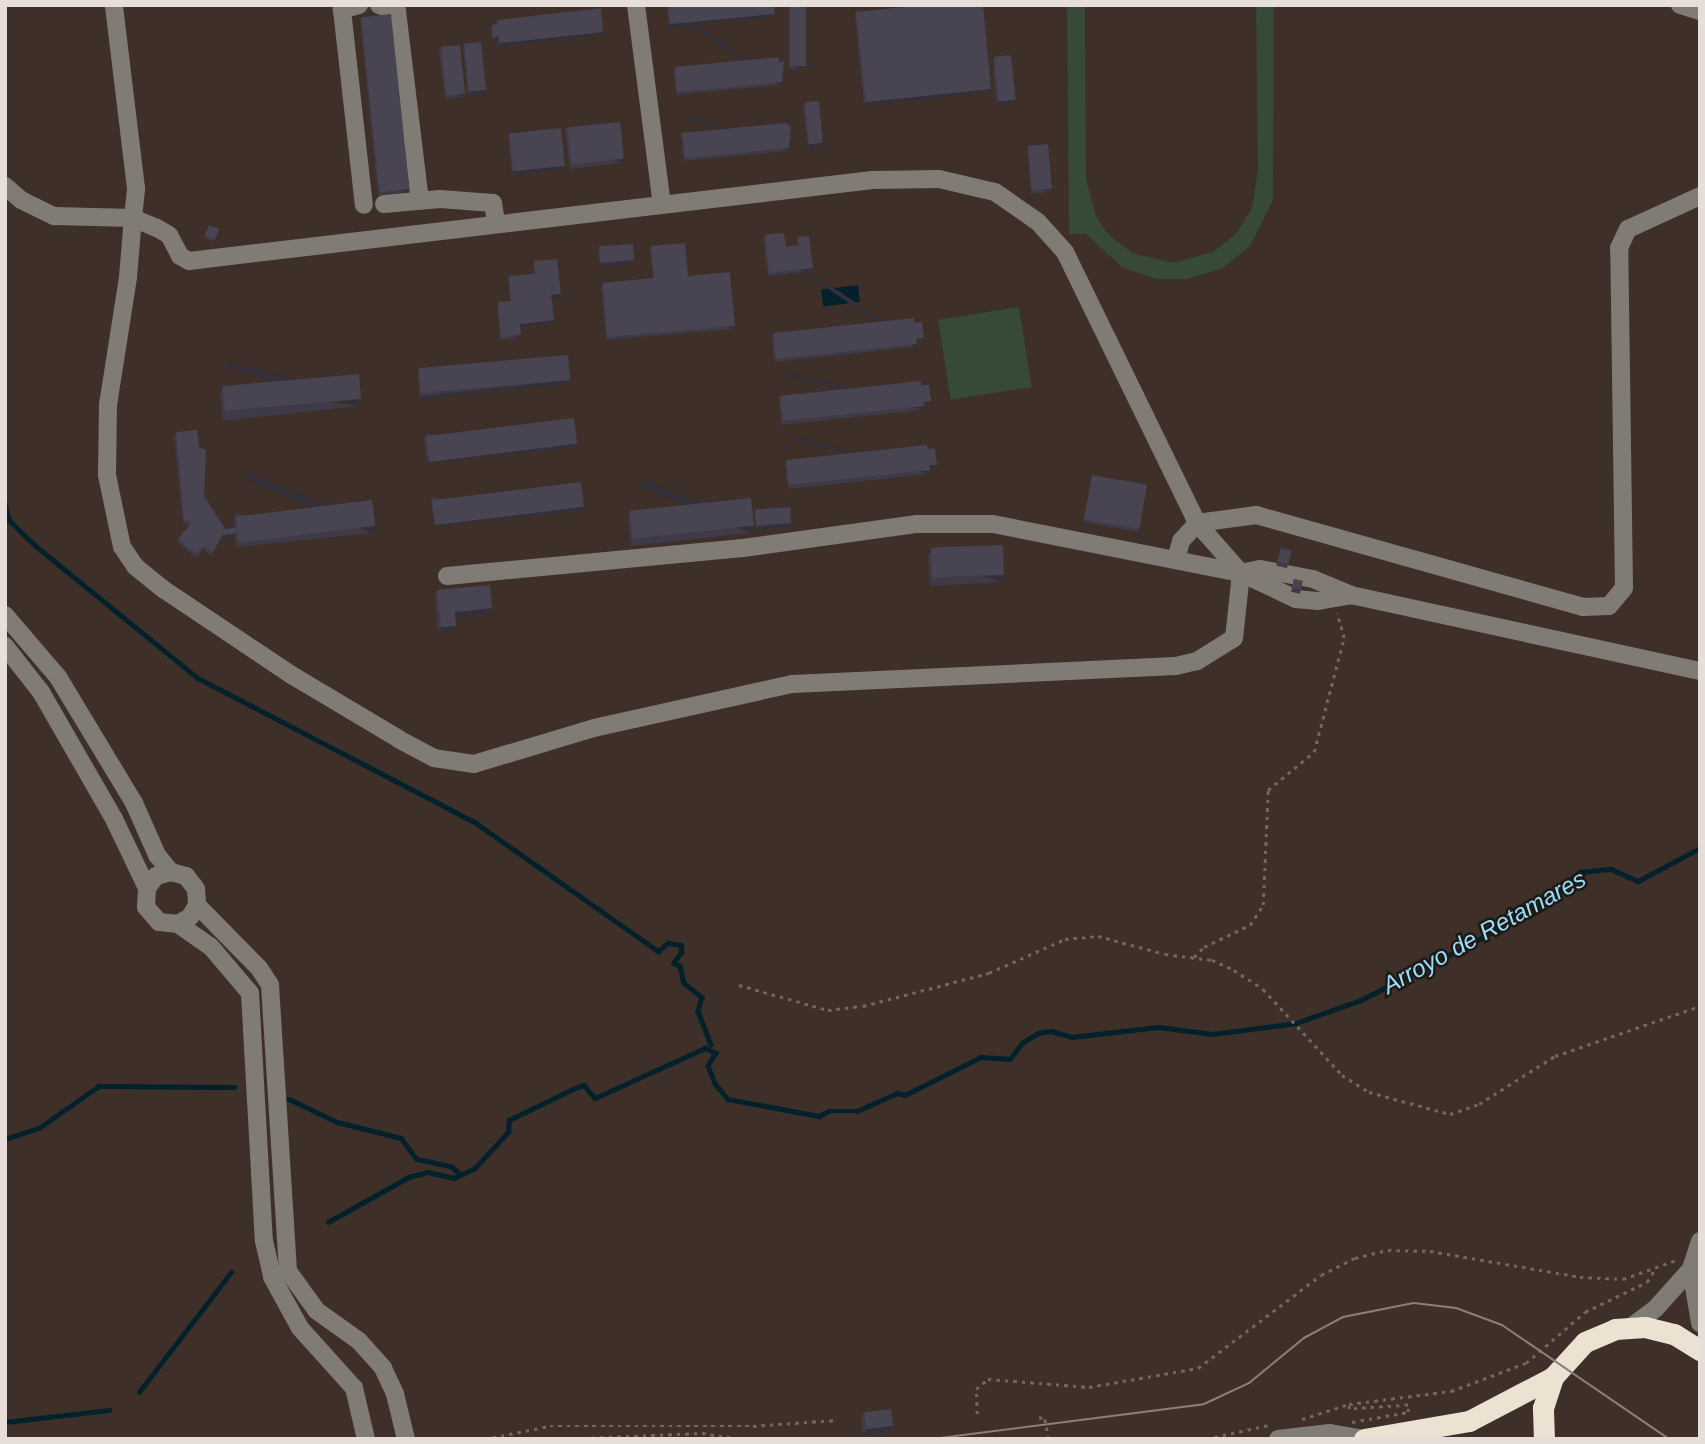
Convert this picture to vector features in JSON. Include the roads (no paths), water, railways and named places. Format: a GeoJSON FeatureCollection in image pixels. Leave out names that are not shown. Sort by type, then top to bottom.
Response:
{"type":"FeatureCollection","features":[{"type":"Feature","properties":{"kind":"highway"},"geometry":{"type":"LineString","coordinates":[[1358,1434],[1469,1421],[1553,1377],[1585,1342],[1631,1326],[1674,1334],[1700,1350]]}},
{"type":"Feature","properties":{"kind":"highway"},"geometry":{"type":"LineString","coordinates":[[1544,1439],[1543,1408],[1553,1377]]}},
{"type":"Feature","properties":{"kind":"street"},"geometry":{"type":"LineString","coordinates":[[5,186],[21,200],[54,216],[133,218],[169,235],[180,256],[189,261],[496,222],[872,180],[939,179],[995,192],[1038,222],[1065,252],[1197,523],[1241,573],[1234,638],[1197,661],[792,684],[594,728],[474,764],[434,758],[290,674],[175,597],[135,566],[122,547],[107,475],[108,405],[133,218],[136,188],[114,5]]}},
{"type":"Feature","properties":{"kind":"street"},"geometry":{"type":"LineString","coordinates":[[359,5],[342,10],[364,205]]}},
{"type":"Feature","properties":{"kind":"street"},"geometry":{"type":"LineString","coordinates":[[379,5],[397,11],[412,202],[406,233]]}},
{"type":"Feature","properties":{"kind":"street"},"geometry":{"type":"LineString","coordinates":[[636,5],[662,204]]}},
{"type":"Feature","properties":{"kind":"street"},"geometry":{"type":"LineString","coordinates":[[1680,5],[1700,11]]}},
{"type":"Feature","properties":{"kind":"street"},"geometry":{"type":"LineString","coordinates":[[1176,559],[1181,541],[1197,523],[1256,515],[1583,607],[1609,606],[1623,588],[1619,248],[1628,229],[1700,196]]}},
{"type":"Feature","properties":{"kind":"street"},"geometry":{"type":"LineString","coordinates":[[384,204],[493,203],[496,222]]}},
{"type":"Feature","properties":{"kind":"street"},"geometry":{"type":"LineString","coordinates":[[447,576],[743,548],[917,524],[993,524],[1241,573],[1296,599],[1318,601],[1351,596],[1700,671]]}},
{"type":"Feature","properties":{"kind":"street"},"geometry":{"type":"LineString","coordinates":[[5,615],[58,677],[171,872]]}},
{"type":"Feature","properties":{"kind":"street"},"geometry":{"type":"LineString","coordinates":[[5,646],[41,692],[114,820],[147,888],[146,907],[159,922],[178,924],[211,947],[250,993],[264,1241],[272,1277],[300,1328],[354,1388],[366,1439]]}},
{"type":"Feature","properties":{"kind":"street"},"geometry":{"type":"LineString","coordinates":[[147,888],[156,876],[171,872],[186,876],[196,889],[197,905],[190,917],[178,924]]}},
{"type":"Feature","properties":{"kind":"street"},"geometry":{"type":"LineString","coordinates":[[197,905],[259,968],[270,985],[288,1271],[317,1311],[359,1341],[383,1368],[395,1394],[405,1439]]}},
{"type":"Feature","properties":{"kind":"street"},"geometry":{"type":"LineString","coordinates":[[250,993],[270,985]]}},
{"type":"Feature","properties":{"kind":"street"},"geometry":{"type":"LineString","coordinates":[[1631,1326],[1656,1308],[1691,1269],[1700,1241]]}},
{"type":"Feature","properties":{"kind":"street"},"geometry":{"type":"LineString","coordinates":[[1691,1269],[1700,1323]]}},
{"type":"Feature","properties":{"kind":"street"},"geometry":{"type":"LineString","coordinates":[[1278,1439],[1330,1433],[1358,1434]]}},
{"type":"Feature","properties":{"kind":"water"},"geometry":{"type":"Polygon","coordinates":[[[858,285],[860,302],[823,306],[821,290],[858,285]]]}},
{"type":"Feature","properties":{"kind":"waterway"},"geometry":{"type":"LineString","coordinates":[[5,503],[9,520],[36,546],[198,678],[476,823],[658,951],[668,943],[681,945],[682,952],[674,963],[680,966],[684,983],[702,997],[698,1011],[711,1045]]}},
{"type":"Feature","properties":{"kind":"waterway","name":"Arroyo de Retamares"},"geometry":{"type":"LineString","coordinates":[[714,1082],[728,1099],[819,1116],[829,1111],[857,1111],[897,1093],[905,1095],[981,1057],[1010,1059],[1022,1043],[1038,1033],[1051,1031],[1072,1037],[1159,1027],[1213,1034],[1296,1023],[1361,1000],[1463,948],[1512,921],[1580,872],[1611,869],[1638,881],[1700,848]]}},
{"type":"Feature","properties":{"kind":"waterway","name":"Arroyo de Retamares"},"geometry":{"type":"LineString","coordinates":[[328,1222],[409,1177],[428,1172],[454,1178],[475,1168],[508,1132],[509,1120],[573,1089],[584,1085],[595,1098],[705,1048],[716,1053],[708,1066],[713,1078]]}},
{"type":"Feature","properties":{"kind":"waterway"},"geometry":{"type":"LineString","coordinates":[[5,1139],[39,1128],[99,1086],[234,1087]]}},
{"type":"Feature","properties":{"kind":"waterway"},"geometry":{"type":"LineString","coordinates":[[289,1099],[337,1122],[401,1138],[417,1159],[451,1166],[461,1175]]}},
{"type":"Feature","properties":{"kind":"waterway","name":"Arroyo de Retamares"},"geometry":{"type":"LineString","coordinates":[[139,1392],[231,1272]]}},
{"type":"Feature","properties":{"kind":"waterway","name":"Arroyo de Retamares"},"geometry":{"type":"LineString","coordinates":[[5,1422],[109,1410]]}},
{"type":"Feature","properties":{"kind":"tram line"},"geometry":{"type":"LineString","coordinates":[[932,1439],[1204,1404],[1249,1383],[1304,1338],[1343,1317],[1414,1303],[1456,1308],[1502,1325],[1669,1439]]}}]}
